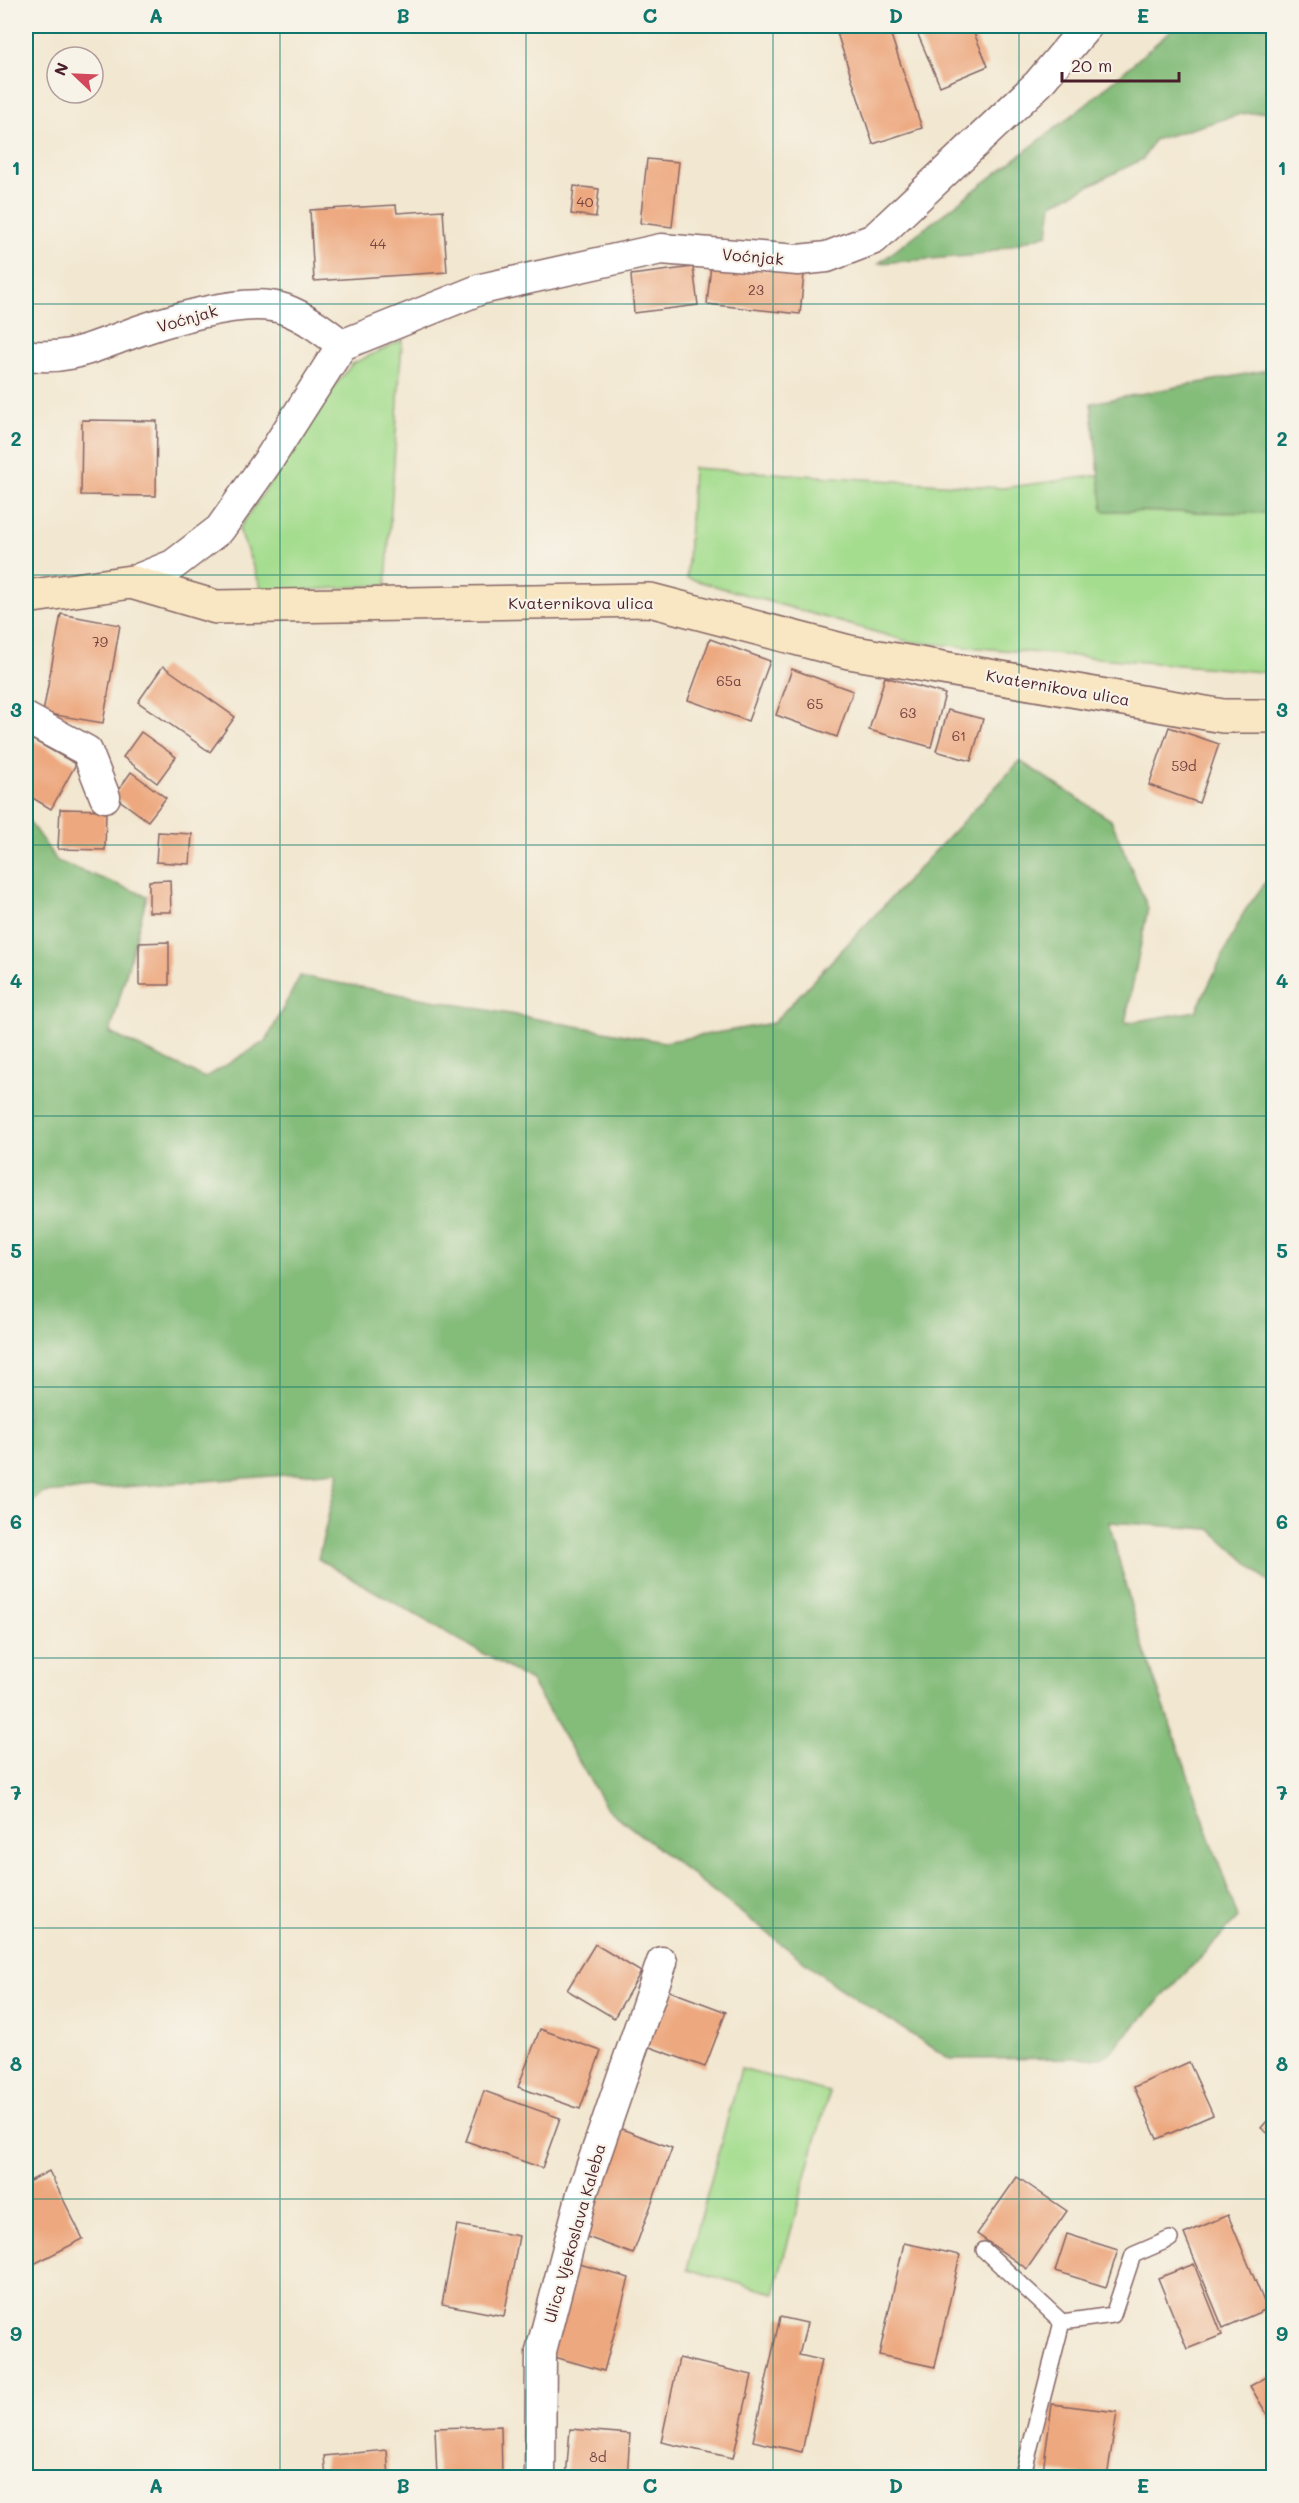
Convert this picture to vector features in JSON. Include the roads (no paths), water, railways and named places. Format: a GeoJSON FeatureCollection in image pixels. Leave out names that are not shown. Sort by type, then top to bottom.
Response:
{"type":"FeatureCollection","features":[{"type":"Feature","properties":{"kind":"street","name":"Voćnjak"},"geometry":{"type":"LineString","coordinates":[[26,355],[58,357],[81,353],[122,337],[219,308],[257,305],[283,308],[314,324],[342,345],[481,289],[661,249],[798,260],[826,257],[874,239],[1038,84],[1087,26]]}},
{"type":"Feature","properties":{"kind":"street"},"geometry":{"type":"LineString","coordinates":[[131,582],[173,564],[220,529],[268,461],[342,345]]}},
{"type":"Feature","properties":{"kind":"street","name":"Kvaternikova ulica"},"geometry":{"type":"LineString","coordinates":[[26,597],[131,582],[216,607],[650,600],[849,652],[1223,716],[1274,716]]}},
{"type":"Feature","properties":{"kind":"street"},"geometry":{"type":"LineString","coordinates":[[26,718],[87,751],[105,797]]}},
{"type":"Feature","properties":{"kind":"street","name":"Ulica Vjekoslava Kaleba"},"geometry":{"type":"LineString","coordinates":[[540,2478],[541,2351],[582,2194],[662,1962]]}},
{"type":"Feature","properties":{"kind":"lane"},"geometry":{"type":"LineString","coordinates":[[1062,2322],[1113,2315],[1133,2255],[1170,2239]]}},
{"type":"Feature","properties":{"kind":"lane"},"geometry":{"type":"LineString","coordinates":[[984,2250],[1062,2322]]}},
{"type":"Feature","properties":{"kind":"lane"},"geometry":{"type":"LineString","coordinates":[[1022,2478],[1062,2322]]}}]}
